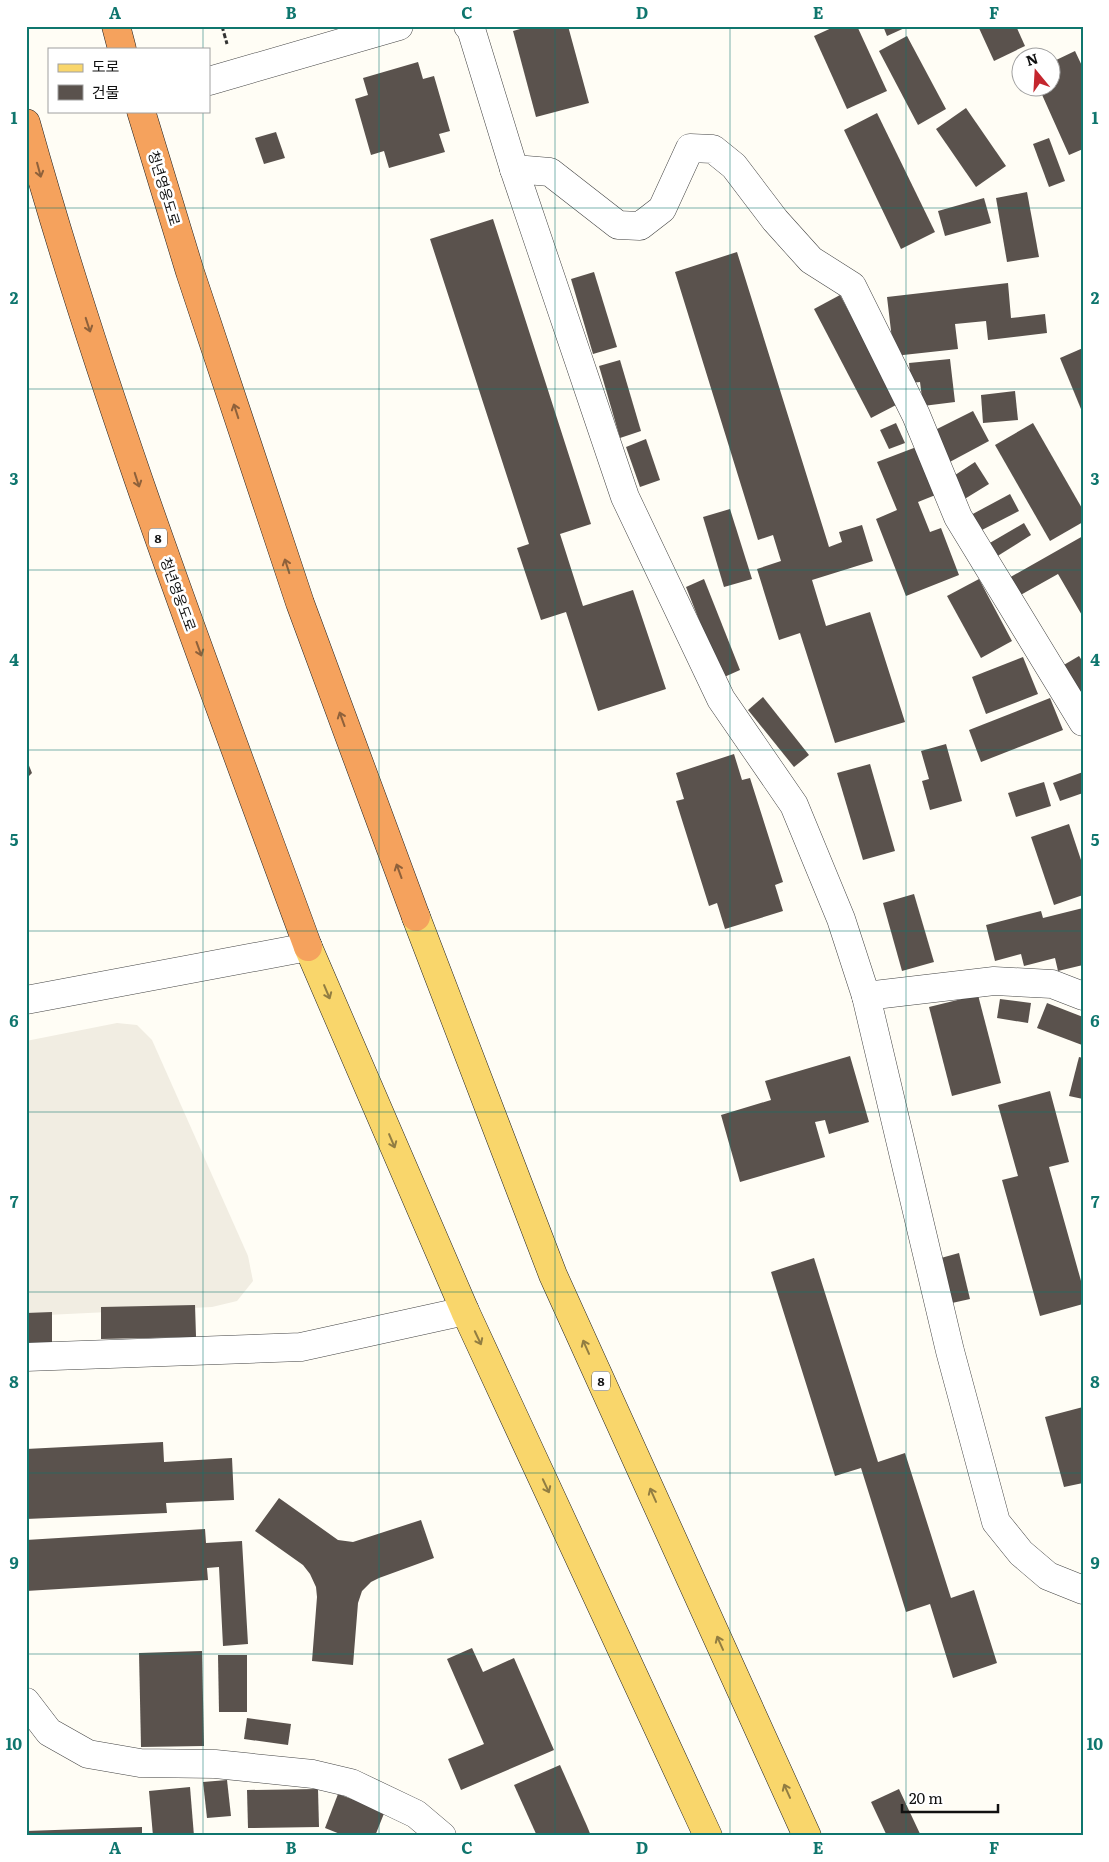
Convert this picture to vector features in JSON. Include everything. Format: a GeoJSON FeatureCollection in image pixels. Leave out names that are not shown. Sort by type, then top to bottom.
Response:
{"type":"FeatureCollection","features":[{"type":"Feature","properties":{"kind":"highway"},"geometry":{"type":"LineString","coordinates":[[116,26],[122,48]]}},
{"type":"Feature","properties":{"kind":"highway"},"geometry":{"type":"LineString","coordinates":[[128,26],[129,48]]}},
{"type":"Feature","properties":{"kind":"highway","name":"청년영웅도로"},"geometry":{"type":"LineString","coordinates":[[141,112],[190,272],[300,603],[416,917]]}},
{"type":"Feature","properties":{"kind":"highway","name":"청년영웅도로"},"geometry":{"type":"LineString","coordinates":[[26,123],[47,197],[138,483],[308,947]]}},
{"type":"Feature","properties":{"kind":"main road","name":"8"},"geometry":{"type":"LineString","coordinates":[[416,917],[553,1274],[807,1836]]}},
{"type":"Feature","properties":{"kind":"main road","name":"8"},"geometry":{"type":"LineString","coordinates":[[308,947],[465,1312],[708,1836]]}},
{"type":"Feature","properties":{"kind":"street"},"geometry":{"type":"LineString","coordinates":[[210,81],[399,26]]}},
{"type":"Feature","properties":{"kind":"street"},"geometry":{"type":"LineString","coordinates":[[468,26],[472,29],[514,169],[625,497],[721,699],[794,805],[841,919],[866,996],[947,1341],[996,1522],[1021,1553],[1048,1576],[1083,1590]]}},
{"type":"Feature","properties":{"kind":"street"},"geometry":{"type":"LineString","coordinates":[[514,169],[550,172],[618,225],[640,226],[662,208],[690,148],[713,149],[734,166],[775,220],[811,260],[852,286],[916,415],[958,517],[1083,722]]}},
{"type":"Feature","properties":{"kind":"street"},"geometry":{"type":"LineString","coordinates":[[26,1000],[308,947]]}},
{"type":"Feature","properties":{"kind":"street"},"geometry":{"type":"LineString","coordinates":[[866,996],[994,981],[1052,984],[1083,996]]}},
{"type":"Feature","properties":{"kind":"street"},"geometry":{"type":"LineString","coordinates":[[26,1357],[302,1347],[465,1312]]}},
{"type":"Feature","properties":{"kind":"street"},"geometry":{"type":"LineString","coordinates":[[26,1702],[49,1732],[88,1754],[140,1764],[215,1764],[313,1774],[351,1783],[416,1814],[442,1836]]}},
{"type":"Feature","properties":{"kind":"shaded area"},"geometry":{"type":"Polygon","coordinates":[[[117,1023],[137,1025],[152,1040],[248,1256],[253,1281],[237,1301],[212,1307],[26,1316],[26,1041],[117,1023]]]}},
{"type":"Feature","properties":{"kind":"building"},"geometry":{"type":"Polygon","coordinates":[[[531,26],[568,26],[589,103],[536,117],[513,31],[531,26]]]}},
{"type":"Feature","properties":{"kind":"building"},"geometry":{"type":"Polygon","coordinates":[[[836,26],[857,26],[887,91],[847,109],[814,36],[836,26]]]}},
{"type":"Feature","properties":{"kind":"building"},"geometry":{"type":"Polygon","coordinates":[[[883,26],[909,26],[887,36],[883,26]]]}},
{"type":"Feature","properties":{"kind":"building"},"geometry":{"type":"Polygon","coordinates":[[[978,26],[1016,26],[1025,46],[1012,48],[1012,52],[994,61],[978,26]]]}},
{"type":"Feature","properties":{"kind":"building"},"geometry":{"type":"Polygon","coordinates":[[[907,36],[946,109],[918,125],[879,51],[907,36]]]}},
{"type":"Feature","properties":{"kind":"building"},"geometry":{"type":"Polygon","coordinates":[[[1075,51],[1083,68],[1083,149],[1069,155],[1043,98],[1062,98],[1062,57],[1075,51]]]}},
{"type":"Feature","properties":{"kind":"building"},"geometry":{"type":"Polygon","coordinates":[[[418,62],[423,79],[434,76],[450,131],[439,134],[445,152],[389,168],[384,151],[371,155],[355,99],[368,95],[363,78],[418,62]]]}},
{"type":"Feature","properties":{"kind":"building"},"geometry":{"type":"Polygon","coordinates":[[[966,108],[1006,166],[976,187],[936,129],[966,108]]]}},
{"type":"Feature","properties":{"kind":"building"},"geometry":{"type":"Polygon","coordinates":[[[877,113],[935,232],[901,249],[844,130],[877,113]]]}},
{"type":"Feature","properties":{"kind":"building"},"geometry":{"type":"Polygon","coordinates":[[[276,132],[285,158],[264,164],[255,138],[276,132]]]}},
{"type":"Feature","properties":{"kind":"building"},"geometry":{"type":"Polygon","coordinates":[[[1049,138],[1065,181],[1049,187],[1033,144],[1049,138]]]}},
{"type":"Feature","properties":{"kind":"building"},"geometry":{"type":"Polygon","coordinates":[[[1027,192],[1039,257],[1007,262],[996,198],[1027,192]]]}},
{"type":"Feature","properties":{"kind":"building"},"geometry":{"type":"Polygon","coordinates":[[[984,198],[991,223],[945,236],[938,211],[984,198]]]}},
{"type":"Feature","properties":{"kind":"building"},"geometry":{"type":"Polygon","coordinates":[[[493,219],[591,524],[560,534],[583,606],[633,590],[666,689],[598,711],[566,612],[541,620],[517,548],[529,544],[430,239],[493,219]]]}},
{"type":"Feature","properties":{"kind":"building"},"geometry":{"type":"Polygon","coordinates":[[[737,252],[829,547],[842,542],[839,532],[862,525],[873,561],[812,580],[826,626],[870,612],[905,722],[835,743],[800,633],[779,640],[757,569],[781,561],[773,535],[758,540],[675,272],[737,252]]]}},
{"type":"Feature","properties":{"kind":"building"},"geometry":{"type":"Polygon","coordinates":[[[594,272],[617,347],[593,354],[571,279],[594,272]]]}},
{"type":"Feature","properties":{"kind":"building"},"geometry":{"type":"Polygon","coordinates":[[[1008,283],[1011,318],[1045,314],[1047,333],[988,340],[986,321],[955,324],[958,349],[894,356],[887,297],[1008,283]]]}},
{"type":"Feature","properties":{"kind":"building"},"geometry":{"type":"Polygon","coordinates":[[[840,295],[898,404],[871,418],[814,309],[840,295]]]}},
{"type":"Feature","properties":{"kind":"building"},"geometry":{"type":"Polygon","coordinates":[[[1083,348],[1083,408],[1081,409],[1060,358],[1083,348]]]}},
{"type":"Feature","properties":{"kind":"building"},"geometry":{"type":"Polygon","coordinates":[[[950,359],[955,402],[923,406],[920,382],[911,383],[909,363],[950,359]]]}},
{"type":"Feature","properties":{"kind":"building"},"geometry":{"type":"Polygon","coordinates":[[[620,360],[641,431],[620,438],[599,366],[620,360]]]}},
{"type":"Feature","properties":{"kind":"building"},"geometry":{"type":"Polygon","coordinates":[[[1015,391],[1018,420],[983,423],[981,395],[1015,391]]]}},
{"type":"Feature","properties":{"kind":"building"},"geometry":{"type":"Polygon","coordinates":[[[973,411],[989,441],[946,464],[929,433],[973,411]]]}},
{"type":"Feature","properties":{"kind":"building"},"geometry":{"type":"Polygon","coordinates":[[[896,423],[905,443],[889,449],[880,430],[896,423]]]}},
{"type":"Feature","properties":{"kind":"building"},"geometry":{"type":"Polygon","coordinates":[[[1033,423],[1083,510],[1083,522],[1050,541],[995,445],[1033,423]]]}},
{"type":"Feature","properties":{"kind":"building"},"geometry":{"type":"Polygon","coordinates":[[[646,439],[660,480],[640,487],[626,447],[646,439]]]}},
{"type":"Feature","properties":{"kind":"building"},"geometry":{"type":"Polygon","coordinates":[[[919,446],[938,494],[918,502],[930,532],[941,528],[959,575],[906,596],[876,519],[897,510],[877,462],[919,446]]]}},
{"type":"Feature","properties":{"kind":"building"},"geometry":{"type":"Polygon","coordinates":[[[975,462],[989,484],[963,500],[949,479],[975,462]]]}},
{"type":"Feature","properties":{"kind":"building"},"geometry":{"type":"Polygon","coordinates":[[[1010,494],[1019,511],[978,532],[969,516],[1010,494]]]}},
{"type":"Feature","properties":{"kind":"building"},"geometry":{"type":"Polygon","coordinates":[[[730,509],[752,579],[724,587],[703,517],[730,509]]]}},
{"type":"Feature","properties":{"kind":"building"},"geometry":{"type":"Polygon","coordinates":[[[1024,523],[1031,535],[996,557],[988,544],[1024,523]]]}},
{"type":"Feature","properties":{"kind":"building"},"geometry":{"type":"Polygon","coordinates":[[[1083,536],[1083,617],[1058,574],[1017,597],[1007,579],[1083,536]]]}},
{"type":"Feature","properties":{"kind":"building"},"geometry":{"type":"Polygon","coordinates":[[[704,579],[740,670],[722,678],[686,587],[704,579]]]}},
{"type":"Feature","properties":{"kind":"building"},"geometry":{"type":"Polygon","coordinates":[[[979,579],[1012,641],[981,658],[947,596],[979,579]]]}},
{"type":"Feature","properties":{"kind":"building"},"geometry":{"type":"Polygon","coordinates":[[[1079,656],[1083,662],[1083,713],[1057,669],[1079,656]]]}},
{"type":"Feature","properties":{"kind":"building"},"geometry":{"type":"Polygon","coordinates":[[[1023,657],[1038,694],[986,714],[972,677],[1023,657]]]}},
{"type":"Feature","properties":{"kind":"building"},"geometry":{"type":"Polygon","coordinates":[[[763,697],[809,755],[794,767],[748,710],[763,697]]]}},
{"type":"Feature","properties":{"kind":"building"},"geometry":{"type":"Polygon","coordinates":[[[1050,698],[1063,730],[981,762],[969,730],[1050,698]]]}},
{"type":"Feature","properties":{"kind":"building"},"geometry":{"type":"Polygon","coordinates":[[[946,744],[962,801],[930,810],[922,781],[929,779],[921,751],[946,744]]]}},
{"type":"Feature","properties":{"kind":"building"},"geometry":{"type":"Polygon","coordinates":[[[734,754],[742,780],[750,778],[783,882],[775,885],[783,911],[725,929],[717,903],[709,906],[676,801],[684,799],[676,773],[734,754]]]}},
{"type":"Feature","properties":{"kind":"building"},"geometry":{"type":"Polygon","coordinates":[[[26,758],[32,773],[26,779],[26,758]]]}},
{"type":"Feature","properties":{"kind":"building"},"geometry":{"type":"Polygon","coordinates":[[[870,764],[895,851],[863,860],[837,773],[870,764]]]}},
{"type":"Feature","properties":{"kind":"building"},"geometry":{"type":"Polygon","coordinates":[[[1083,772],[1083,793],[1060,801],[1053,783],[1083,772]]]}},
{"type":"Feature","properties":{"kind":"building"},"geometry":{"type":"Polygon","coordinates":[[[1044,782],[1051,806],[1016,817],[1008,793],[1044,782]]]}},
{"type":"Feature","properties":{"kind":"building"},"geometry":{"type":"Polygon","coordinates":[[[1069,824],[1083,866],[1083,895],[1054,905],[1031,837],[1069,824]]]}},
{"type":"Feature","properties":{"kind":"building"},"geometry":{"type":"Polygon","coordinates":[[[914,894],[934,962],[902,971],[883,903],[914,894]]]}},
{"type":"Feature","properties":{"kind":"building"},"geometry":{"type":"Polygon","coordinates":[[[1083,908],[1083,965],[1058,971],[1055,958],[1024,966],[1021,954],[995,961],[986,925],[1041,911],[1043,918],[1083,908]]]}},
{"type":"Feature","properties":{"kind":"building"},"geometry":{"type":"Polygon","coordinates":[[[978,995],[1001,1083],[952,1096],[929,1007],[978,995]]]}},
{"type":"Feature","properties":{"kind":"building"},"geometry":{"type":"Polygon","coordinates":[[[1000,999],[1031,1003],[1028,1023],[997,1018],[1000,999]]]}},
{"type":"Feature","properties":{"kind":"building"},"geometry":{"type":"Polygon","coordinates":[[[1047,1003],[1083,1017],[1082,1045],[1037,1028],[1047,1003]]]}},
{"type":"Feature","properties":{"kind":"building"},"geometry":{"type":"Polygon","coordinates":[[[850,1056],[869,1122],[829,1134],[825,1120],[815,1122],[825,1157],[740,1182],[721,1115],[771,1100],[765,1081],[850,1056]]]}},
{"type":"Feature","properties":{"kind":"building"},"geometry":{"type":"Polygon","coordinates":[[[1079,1057],[1083,1058],[1083,1099],[1069,1096],[1079,1057]]]}},
{"type":"Feature","properties":{"kind":"building"},"geometry":{"type":"Polygon","coordinates":[[[1050,1091],[1069,1162],[1049,1167],[1083,1288],[1083,1304],[1040,1316],[1002,1180],[1018,1176],[998,1105],[1050,1091]]]}},
{"type":"Feature","properties":{"kind":"building"},"geometry":{"type":"Polygon","coordinates":[[[959,1253],[970,1299],[952,1303],[941,1258],[959,1253]]]}},
{"type":"Feature","properties":{"kind":"building"},"geometry":{"type":"Polygon","coordinates":[[[814,1258],[878,1462],[905,1453],[951,1598],[974,1590],[997,1663],[953,1678],[930,1604],[906,1612],[861,1468],[835,1476],[771,1272],[814,1258]]]}},
{"type":"Feature","properties":{"kind":"building"},"geometry":{"type":"Polygon","coordinates":[[[195,1305],[196,1337],[101,1339],[101,1307],[195,1305]]]}},
{"type":"Feature","properties":{"kind":"building"},"geometry":{"type":"Polygon","coordinates":[[[52,1312],[52,1343],[26,1344],[26,1313],[52,1312]]]}},
{"type":"Feature","properties":{"kind":"building"},"geometry":{"type":"Polygon","coordinates":[[[1083,1407],[1083,1483],[1064,1487],[1045,1417],[1083,1407]]]}},
{"type":"Feature","properties":{"kind":"building"},"geometry":{"type":"Polygon","coordinates":[[[163,1442],[164,1462],[232,1458],[234,1500],[166,1503],[167,1513],[26,1519],[26,1449],[163,1442]]]}},
{"type":"Feature","properties":{"kind":"building"},"geometry":{"type":"Polygon","coordinates":[[[279,1498],[338,1540],[353,1542],[421,1520],[434,1558],[379,1578],[371,1582],[362,1591],[358,1603],[353,1665],[312,1661],[317,1597],[316,1587],[303,1565],[255,1531],[279,1498]]]}},
{"type":"Feature","properties":{"kind":"building"},"geometry":{"type":"Polygon","coordinates":[[[205,1529],[206,1543],[242,1541],[248,1644],[223,1646],[219,1567],[207,1568],[208,1580],[26,1591],[26,1540],[205,1529]]]}},
{"type":"Feature","properties":{"kind":"building"},"geometry":{"type":"Polygon","coordinates":[[[472,1648],[483,1672],[514,1658],[554,1750],[461,1790],[448,1759],[484,1744],[447,1659],[472,1648]]]}},
{"type":"Feature","properties":{"kind":"building"},"geometry":{"type":"Polygon","coordinates":[[[202,1651],[204,1746],[141,1747],[139,1653],[202,1651]]]}},
{"type":"Feature","properties":{"kind":"building"},"geometry":{"type":"Polygon","coordinates":[[[218,1655],[247,1655],[247,1712],[219,1712],[218,1655]]]}},
{"type":"Feature","properties":{"kind":"building"},"geometry":{"type":"Polygon","coordinates":[[[247,1718],[291,1724],[288,1745],[244,1739],[247,1718]]]}},
{"type":"Feature","properties":{"kind":"building"},"geometry":{"type":"Polygon","coordinates":[[[560,1765],[591,1836],[537,1836],[514,1785],[560,1765]]]}},
{"type":"Feature","properties":{"kind":"building"},"geometry":{"type":"Polygon","coordinates":[[[227,1780],[231,1816],[207,1818],[203,1782],[227,1780]]]}},
{"type":"Feature","properties":{"kind":"building"},"geometry":{"type":"Polygon","coordinates":[[[190,1787],[194,1836],[153,1836],[149,1791],[190,1787]]]}},
{"type":"Feature","properties":{"kind":"building"},"geometry":{"type":"Polygon","coordinates":[[[318,1789],[319,1827],[248,1828],[247,1790],[318,1789]]]}},
{"type":"Feature","properties":{"kind":"building"},"geometry":{"type":"Polygon","coordinates":[[[899,1789],[921,1836],[887,1836],[871,1802],[899,1789]]]}},
{"type":"Feature","properties":{"kind":"building"},"geometry":{"type":"Polygon","coordinates":[[[338,1794],[385,1811],[375,1836],[345,1836],[325,1828],[338,1794]]]}},
{"type":"Feature","properties":{"kind":"building"},"geometry":{"type":"Polygon","coordinates":[[[142,1827],[142,1836],[26,1836],[26,1831],[142,1827]]]}}]}
